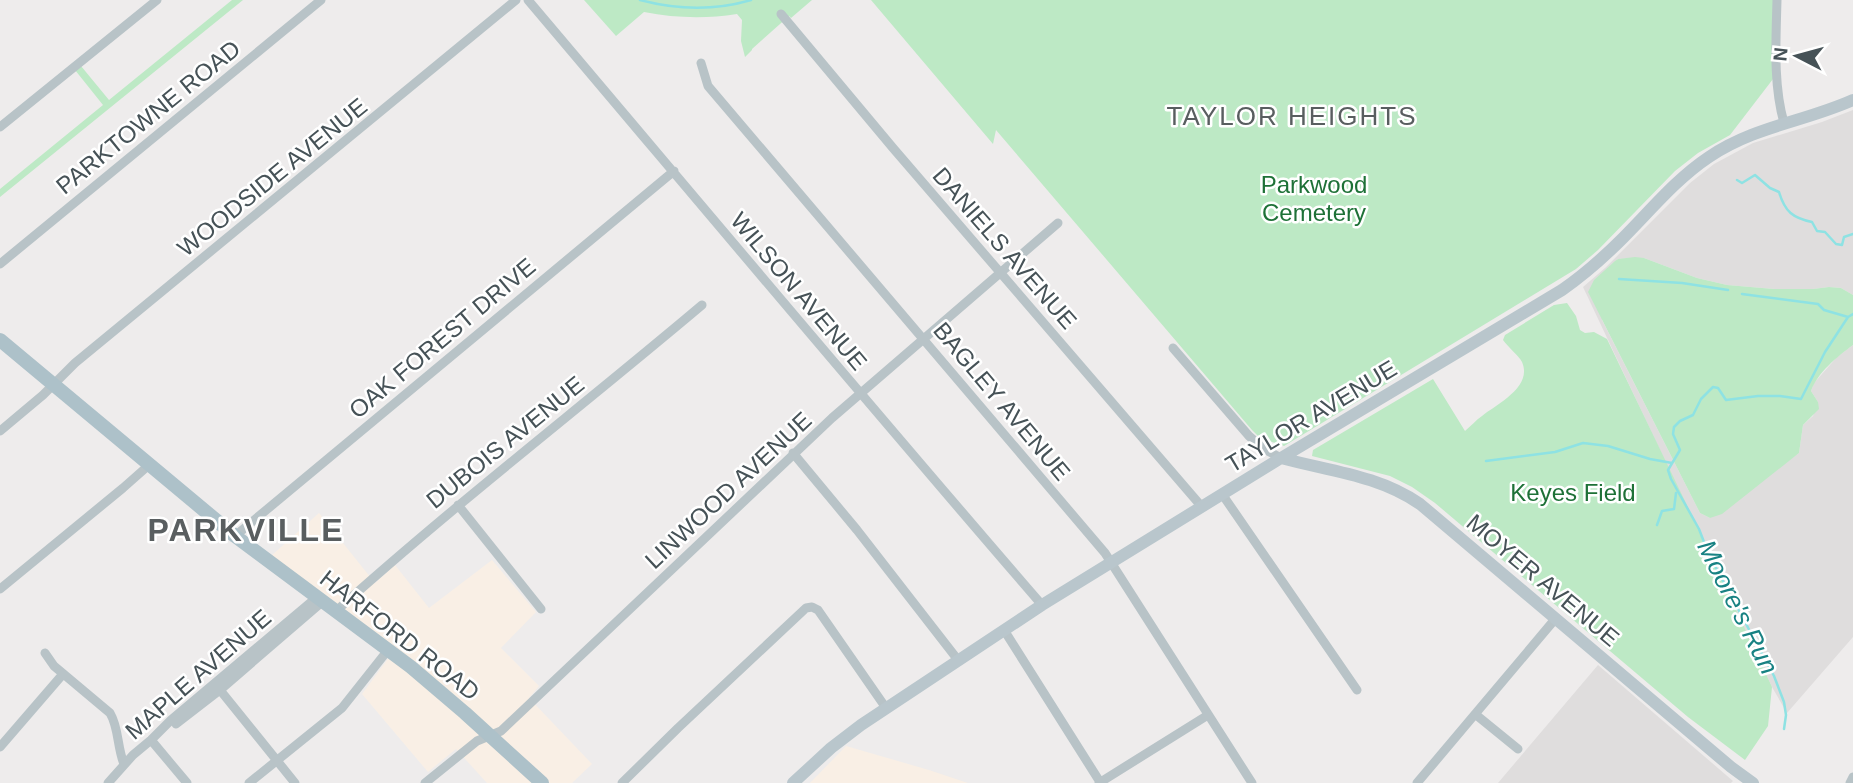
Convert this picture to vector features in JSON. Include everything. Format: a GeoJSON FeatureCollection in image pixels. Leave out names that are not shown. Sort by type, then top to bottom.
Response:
{"type":"FeatureCollection","features":[{"type":"Feature","properties":{"kind":"main road","name":"TAYLOR AVENUE"},"geometry":{"type":"LineString","coordinates":[[793,783],[847,736],[886,708],[1042,605],[1562,290],[1596,265],[1676,184],[1706,159],[1740,139],[1853,100]]}},
{"type":"Feature","properties":{"kind":"main road","name":"HARFORD ROAD"},"geometry":{"type":"LineString","coordinates":[[0,340],[235,536],[434,687],[542,783]]}},
{"type":"Feature","properties":{"kind":"main road","name":"MOYER AVENUE"},"geometry":{"type":"LineString","coordinates":[[1281,458],[1370,480],[1411,498],[1753,783]]}},
{"type":"Feature","properties":{"kind":"street"},"geometry":{"type":"LineString","coordinates":[[0,127],[157,0]]}},
{"type":"Feature","properties":{"kind":"street","name":"PARKTOWNE ROAD"},"geometry":{"type":"LineString","coordinates":[[0,264],[321,0]]}},
{"type":"Feature","properties":{"kind":"street","name":"WOODSIDE AVENUE"},"geometry":{"type":"LineString","coordinates":[[0,431],[75,363],[516,0]]}},
{"type":"Feature","properties":{"kind":"street","name":"WILSON AVENUE"},"geometry":{"type":"LineString","coordinates":[[528,0],[1042,605]]}},
{"type":"Feature","properties":{"kind":"street"},"geometry":{"type":"LineString","coordinates":[[1777,0],[1776,85],[1784,123]]}},
{"type":"Feature","properties":{"kind":"street","name":"DANIELS AVENUE"},"geometry":{"type":"LineString","coordinates":[[781,14],[1202,507]]}},
{"type":"Feature","properties":{"kind":"street","name":"BAGLEY AVENUE"},"geometry":{"type":"LineString","coordinates":[[701,63],[708,86],[1105,553],[1252,783]]}},
{"type":"Feature","properties":{"kind":"street","name":"OAK FOREST DRIVE"},"geometry":{"type":"LineString","coordinates":[[235,536],[674,171]]}},
{"type":"Feature","properties":{"kind":"street","name":"LINWOOD AVENUE"},"geometry":{"type":"LineString","coordinates":[[425,783],[477,741],[501,731],[793,453],[860,392],[1058,223]]}},
{"type":"Feature","properties":{"kind":"street","name":"DUBOIS AVENUE"},"geometry":{"type":"LineString","coordinates":[[335,612],[458,505],[702,305]]}},
{"type":"Feature","properties":{"kind":"street"},"geometry":{"type":"LineString","coordinates":[[1173,348],[1249,436],[1264,449],[1281,458]]}},
{"type":"Feature","properties":{"kind":"street"},"geometry":{"type":"LineString","coordinates":[[793,453],[958,660]]}},
{"type":"Feature","properties":{"kind":"street"},"geometry":{"type":"LineString","coordinates":[[0,589],[149,465]]}},
{"type":"Feature","properties":{"kind":"street"},"geometry":{"type":"LineString","coordinates":[[1222,494],[1357,690]]}},
{"type":"Feature","properties":{"kind":"street"},"geometry":{"type":"LineString","coordinates":[[458,505],[541,609]]}},
{"type":"Feature","properties":{"kind":"street"},"geometry":{"type":"LineString","coordinates":[[203,698],[220,690],[319,600]]}},
{"type":"Feature","properties":{"kind":"street","name":"MAPLE AVENUE"},"geometry":{"type":"LineString","coordinates":[[108,783],[124,764],[151,740],[319,600]]}},
{"type":"Feature","properties":{"kind":"street"},"geometry":{"type":"LineString","coordinates":[[622,783],[806,608],[817,610],[886,708]]}},
{"type":"Feature","properties":{"kind":"street"},"geometry":{"type":"LineString","coordinates":[[1417,783],[1556,618]]}},
{"type":"Feature","properties":{"kind":"street"},"geometry":{"type":"LineString","coordinates":[[1004,630],[1100,782],[1208,715]]}},
{"type":"Feature","properties":{"kind":"street"},"geometry":{"type":"LineString","coordinates":[[249,783],[342,708],[388,650]]}},
{"type":"Feature","properties":{"kind":"street"},"geometry":{"type":"LineString","coordinates":[[45,653],[54,666],[110,713],[124,764]]}},
{"type":"Feature","properties":{"kind":"street"},"geometry":{"type":"LineString","coordinates":[[0,747],[63,674]]}},
{"type":"Feature","properties":{"kind":"street"},"geometry":{"type":"LineString","coordinates":[[220,690],[295,783]]}},
{"type":"Feature","properties":{"kind":"street"},"geometry":{"type":"LineString","coordinates":[[1475,714],[1518,749]]}},
{"type":"Feature","properties":{"kind":"street"},"geometry":{"type":"LineString","coordinates":[[151,740],[187,783]]}},
{"type":"Feature","properties":{"kind":"street"},"geometry":{"type":"LineString","coordinates":[[1850,783],[1853,777]]}},
{"type":"Feature","properties":{"kind":"shaded area"},"geometry":{"type":"Polygon","coordinates":[[[1853,110],[1853,295],[1841,288],[1829,287],[1774,289],[1727,285],[1697,278],[1644,258],[1618,259],[1610,266],[1602,320],[1700,513],[1710,518],[1799,453],[1803,425],[1813,416],[1818,402],[1811,391],[1814,383],[1837,357],[1853,345],[1853,637],[1787,713],[1772,687],[1583,287],[1690,183],[1714,164],[1753,143],[1853,110]]]}},
{"type":"Feature","properties":{"kind":"shaded area"},"geometry":{"type":"Polygon","coordinates":[[[319,513],[375,583],[395,565],[429,608],[492,560],[536,612],[501,648],[539,686],[529,698],[592,764],[572,783],[487,783],[456,749],[428,772],[362,694],[396,648],[271,556],[319,513]]]}},
{"type":"Feature","properties":{"kind":"shaded area"},"geometry":{"type":"Polygon","coordinates":[[[1598,665],[1733,781],[1498,783],[1598,665]]]}},
{"type":"Feature","properties":{"kind":"shaded area"},"geometry":{"type":"Polygon","coordinates":[[[846,746],[929,770],[968,783],[810,783],[846,746]]]}},
{"type":"Feature","properties":{"kind":"green space"},"geometry":{"type":"Polygon","coordinates":[[[232,0],[243,0],[0,197],[0,189],[103,105],[75,70],[81,66],[109,100],[232,0]]]}},
{"type":"Feature","properties":{"kind":"green space"},"geometry":{"type":"Polygon","coordinates":[[[584,0],[812,0],[791,18],[789,16],[745,57],[741,41],[742,20],[737,14],[690,17],[644,12],[616,36],[584,0]]]}},
{"type":"Feature","properties":{"kind":"green space","name":"Parkwood Cemetery"},"geometry":{"type":"Polygon","coordinates":[[[871,0],[1773,0],[1773,79],[1730,135],[1698,153],[1675,171],[1576,269],[1284,446],[1260,438],[1252,430],[996,130],[993,144],[871,0]]]}},
{"type":"Feature","properties":{"kind":"green space"},"geometry":{"type":"Polygon","coordinates":[[[1635,257],[1727,285],[1774,289],[1829,287],[1841,288],[1853,295],[1853,345],[1829,365],[1814,384],[1811,391],[1819,409],[1803,425],[1799,453],[1722,514],[1710,518],[1700,513],[1588,292],[1594,280],[1615,261],[1635,257]]]}},
{"type":"Feature","properties":{"kind":"green space","name":"Keyes Field"},"geometry":{"type":"Polygon","coordinates":[[[1567,303],[1576,316],[1580,330],[1585,333],[1594,332],[1607,339],[1772,687],[1768,726],[1745,760],[1688,717],[1435,503],[1390,476],[1312,456],[1313,450],[1433,379],[1465,431],[1512,394],[1522,379],[1522,362],[1503,340],[1505,335],[1554,305],[1567,303]]]}},
{"type":"Feature","properties":{"kind":"waterway"},"geometry":{"type":"LineString","coordinates":[[640,0],[696,8],[751,0]]}},
{"type":"Feature","properties":{"kind":"waterway","name":"Moore's Run"},"geometry":{"type":"LineString","coordinates":[[1737,180],[1742,183],[1755,175],[1779,192],[1784,205],[1791,213],[1812,222],[1817,231],[1825,232],[1836,244],[1842,245],[1844,237],[1853,234]]}},
{"type":"Feature","properties":{"kind":"waterway","name":"Moore's Run"},"geometry":{"type":"LineString","coordinates":[[1619,279],[1682,283],[1728,290]]}},
{"type":"Feature","properties":{"kind":"waterway","name":"Moore's Run"},"geometry":{"type":"LineString","coordinates":[[1742,294],[1818,304],[1824,310],[1848,317]]}},
{"type":"Feature","properties":{"kind":"waterway","name":"Moore's Run"},"geometry":{"type":"LineString","coordinates":[[1784,729],[1784,702],[1774,676],[1671,479],[1668,470],[1680,450],[1673,434],[1674,427],[1693,415],[1701,399],[1713,387],[1718,388],[1726,400],[1758,396],[1801,399],[1825,352],[1848,317],[1853,314]]}},
{"type":"Feature","properties":{"kind":"waterway","name":"Moore's Run"},"geometry":{"type":"LineString","coordinates":[[1486,461],[1555,452],[1583,443],[1608,446],[1672,463]]}},
{"type":"Feature","properties":{"kind":"waterway","name":"Moore's Run"},"geometry":{"type":"LineString","coordinates":[[1657,525],[1662,511],[1674,509],[1676,493]]}},
{"type":"Feature","properties":{"kind":"district","name":"TAYLOR HEIGHTS"},"geometry":{"type":"Point","coordinates":[1292,116]}},
{"type":"Feature","properties":{"kind":"district","name":"PARKVILLE"},"geometry":{"type":"Point","coordinates":[246,530]}}]}
